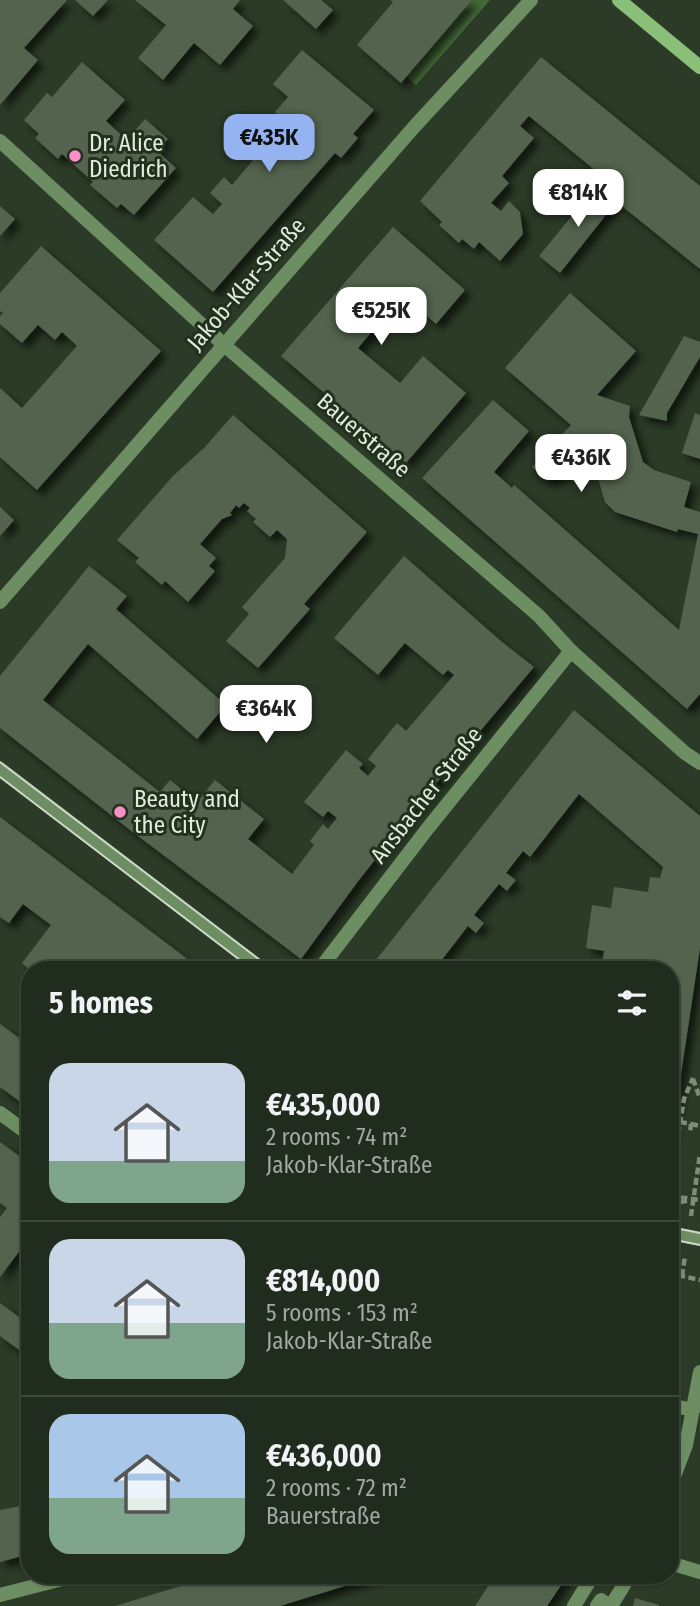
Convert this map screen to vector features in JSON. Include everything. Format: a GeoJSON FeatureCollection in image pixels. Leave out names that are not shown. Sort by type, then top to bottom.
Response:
{"type":"FeatureCollection","features":[{"type":"Feature","properties":{"kind":"main road"},"geometry":{"type":"LineString","coordinates":[[619,0],[700,67]]}},
{"type":"Feature","properties":{"kind":"street","name":"Jakob-Klar-Straße"},"geometry":{"type":"LineString","coordinates":[[0,602],[414,127],[531,0]]}},
{"type":"Feature","properties":{"kind":"street","name":"Bauerstraße"},"geometry":{"type":"LineString","coordinates":[[0,141],[223,344],[539,616],[571,651],[685,753],[700,763]]}},
{"type":"Feature","properties":{"kind":"street","name":"Ansbacher Straße"},"geometry":{"type":"LineString","coordinates":[[327,961],[428,828],[571,651]]}},
{"type":"Feature","properties":{"kind":"street"},"geometry":{"type":"LineString","coordinates":[[0,769],[251,961]]}},
{"type":"Feature","properties":{"kind":"street"},"geometry":{"type":"LineString","coordinates":[[0,1113],[21,1128]]}},
{"type":"Feature","properties":{"kind":"street"},"geometry":{"type":"LineString","coordinates":[[679,1235],[700,1239]]}},
{"type":"Feature","properties":{"kind":"street"},"geometry":{"type":"LineString","coordinates":[[679,1463],[686,1445],[700,1372]]}},
{"type":"Feature","properties":{"kind":"street"},"geometry":{"type":"LineString","coordinates":[[679,1407],[693,1410]]}},
{"type":"Feature","properties":{"kind":"street"},"geometry":{"type":"LineString","coordinates":[[679,1566],[700,1572]]}},
{"type":"Feature","properties":{"kind":"street"},"geometry":{"type":"LineString","coordinates":[[0,1595],[43,1584]]}},
{"type":"Feature","properties":{"kind":"street"},"geometry":{"type":"LineString","coordinates":[[574,1606],[587,1584]]}},
{"type":"Feature","properties":{"kind":"street"},"geometry":{"type":"LineString","coordinates":[[597,1606],[601,1600],[611,1606],[625,1584]]}},
{"type":"Feature","properties":{"kind":"path"},"geometry":{"type":"LineString","coordinates":[[679,1128],[684,1099],[693,1078],[700,1098]]}},
{"type":"Feature","properties":{"kind":"path"},"geometry":{"type":"LineString","coordinates":[[680,1122],[700,1126]]}},
{"type":"Feature","properties":{"kind":"path"},"geometry":{"type":"LineString","coordinates":[[690,1133],[691,1124]]}},
{"type":"Feature","properties":{"kind":"path"},"geometry":{"type":"LineString","coordinates":[[693,1199],[700,1154]]}},
{"type":"Feature","properties":{"kind":"path"},"geometry":{"type":"LineString","coordinates":[[679,1197],[700,1200]]}},
{"type":"Feature","properties":{"kind":"path"},"geometry":{"type":"LineString","coordinates":[[679,1203],[693,1199]]}},
{"type":"Feature","properties":{"kind":"path"},"geometry":{"type":"LineString","coordinates":[[679,1274],[700,1280]]}},
{"type":"Feature","properties":{"kind":"green space"},"geometry":{"type":"Polygon","coordinates":[[[472,0],[490,0],[416,85],[407,77],[472,0]]]}},
{"type":"Feature","properties":{"kind":"building"},"geometry":{"type":"Polygon","coordinates":[[[0,0],[67,0],[24,48],[38,60],[0,105],[0,0]]]}},
{"type":"Feature","properties":{"kind":"building"},"geometry":{"type":"Polygon","coordinates":[[[75,0],[108,0],[93,16],[75,0]]]}},
{"type":"Feature","properties":{"kind":"building"},"geometry":{"type":"Polygon","coordinates":[[[135,0],[240,0],[233,9],[253,26],[220,65],[194,43],[163,80],[138,58],[166,25],[135,0]]]}},
{"type":"Feature","properties":{"kind":"building"},"geometry":{"type":"Polygon","coordinates":[[[283,0],[321,0],[333,10],[316,29],[283,0]]]}},
{"type":"Feature","properties":{"kind":"building"},"geometry":{"type":"Polygon","coordinates":[[[390,0],[472,0],[401,83],[357,45],[393,2],[390,0]]]}},
{"type":"Feature","properties":{"kind":"building"},"geometry":{"type":"Polygon","coordinates":[[[302,50],[374,110],[353,134],[358,138],[341,158],[335,153],[213,292],[154,240],[193,197],[213,214],[222,204],[210,193],[224,177],[232,185],[286,121],[275,112],[288,97],[273,84],[302,50]]]}},
{"type":"Feature","properties":{"kind":"building"},"geometry":{"type":"Polygon","coordinates":[[[541,57],[700,186],[700,269],[618,203],[624,194],[529,116],[520,126],[534,138],[502,176],[509,183],[491,203],[501,211],[509,201],[520,212],[523,234],[500,261],[479,242],[474,249],[462,239],[459,243],[439,225],[442,222],[420,201],[541,57]]]}},
{"type":"Feature","properties":{"kind":"building"},"geometry":{"type":"Polygon","coordinates":[[[82,62],[125,100],[106,121],[127,140],[145,119],[168,139],[157,151],[176,168],[134,215],[121,204],[117,208],[90,185],[93,182],[62,154],[58,159],[35,138],[39,134],[24,120],[47,93],[52,97],[82,62]]]}},
{"type":"Feature","properties":{"kind":"building"},"geometry":{"type":"Polygon","coordinates":[[[597,185],[617,201],[560,273],[539,256],[597,185]]]}},
{"type":"Feature","properties":{"kind":"building"},"geometry":{"type":"Polygon","coordinates":[[[0,206],[15,219],[0,236],[0,206]]]}},
{"type":"Feature","properties":{"kind":"building"},"geometry":{"type":"Polygon","coordinates":[[[393,227],[465,290],[436,324],[403,295],[358,348],[400,383],[423,356],[466,393],[406,463],[281,356],[393,227]]]}},
{"type":"Feature","properties":{"kind":"building"},"geometry":{"type":"Polygon","coordinates":[[[41,246],[161,351],[37,490],[0,457],[0,388],[22,408],[77,346],[62,332],[55,340],[38,325],[22,343],[0,324],[0,316],[3,313],[0,311],[0,293],[41,246]]]}},
{"type":"Feature","properties":{"kind":"building"},"geometry":{"type":"Polygon","coordinates":[[[570,293],[636,351],[597,395],[630,406],[629,417],[643,462],[654,470],[691,482],[684,507],[700,512],[700,694],[687,709],[422,478],[493,400],[529,431],[494,472],[512,488],[514,485],[679,630],[698,534],[678,529],[677,532],[615,512],[605,502],[588,444],[561,475],[547,480],[532,467],[571,425],[505,368],[570,293]]]}},
{"type":"Feature","properties":{"kind":"building"},"geometry":{"type":"Polygon","coordinates":[[[684,336],[700,342],[700,357],[667,413],[667,421],[639,415],[684,336]]]}},
{"type":"Feature","properties":{"kind":"building"},"geometry":{"type":"Polygon","coordinates":[[[695,413],[700,415],[700,459],[682,453],[695,413]]]}},
{"type":"Feature","properties":{"kind":"building"},"geometry":{"type":"Polygon","coordinates":[[[233,415],[367,532],[304,604],[310,609],[258,668],[226,641],[249,614],[242,607],[285,558],[287,539],[277,530],[270,537],[253,522],[256,519],[247,511],[250,508],[244,503],[239,508],[236,505],[230,513],[232,515],[222,519],[200,544],[216,558],[209,566],[215,571],[188,602],[165,581],[162,585],[135,562],[139,558],[117,540],[173,476],[205,447],[233,415]]]}},
{"type":"Feature","properties":{"kind":"building"},"geometry":{"type":"Polygon","coordinates":[[[0,507],[14,520],[0,536],[0,507]]]}},
{"type":"Feature","properties":{"kind":"building"},"geometry":{"type":"Polygon","coordinates":[[[404,556],[534,667],[433,787],[301,959],[0,728],[0,676],[89,566],[127,596],[116,609],[226,705],[197,739],[88,644],[43,700],[160,792],[170,780],[197,802],[215,780],[264,819],[248,839],[292,874],[314,845],[310,841],[323,824],[328,829],[337,818],[328,811],[323,817],[304,802],[346,750],[363,764],[359,768],[368,776],[376,766],[368,759],[397,723],[406,731],[454,675],[448,670],[443,675],[405,643],[378,675],[334,638],[404,556]]]}},
{"type":"Feature","properties":{"kind":"building"},"geometry":{"type":"Polygon","coordinates":[[[574,710],[700,816],[700,948],[679,1088],[679,961],[602,961],[604,951],[586,948],[592,905],[611,908],[614,887],[648,892],[650,877],[660,878],[663,867],[579,794],[530,857],[523,851],[506,873],[516,880],[507,891],[499,884],[474,915],[484,923],[476,933],[468,926],[441,961],[375,961],[574,710]]]}},
{"type":"Feature","properties":{"kind":"building"},"geometry":{"type":"Polygon","coordinates":[[[0,817],[190,961],[24,961],[51,925],[23,904],[9,923],[0,917],[0,817]]]}},
{"type":"Feature","properties":{"kind":"building"},"geometry":{"type":"Polygon","coordinates":[[[0,1024],[21,1039],[21,1102],[0,1087],[0,1024]]]}},
{"type":"Feature","properties":{"kind":"building"},"geometry":{"type":"Polygon","coordinates":[[[0,1142],[21,1157],[21,1249],[0,1277],[0,1217],[7,1208],[0,1203],[0,1142]]]}},
{"type":"Feature","properties":{"kind":"building"},"geometry":{"type":"Polygon","coordinates":[[[0,1303],[21,1318],[21,1351],[0,1336],[0,1303]]]}},
{"type":"Feature","properties":{"kind":"building"},"geometry":{"type":"Polygon","coordinates":[[[21,1506],[21,1556],[0,1562],[0,1510],[21,1506]]]}},
{"type":"Feature","properties":{"kind":"building"},"geometry":{"type":"Polygon","coordinates":[[[187,1584],[351,1584],[280,1606],[115,1606],[187,1584]]]}},
{"type":"Feature","properties":{"kind":"building"},"geometry":{"type":"Polygon","coordinates":[[[489,1584],[562,1584],[547,1606],[475,1606],[489,1584]]]}},
{"type":"Feature","properties":{"kind":"building"},"geometry":{"type":"Polygon","coordinates":[[[635,1598],[659,1605],[659,1606],[633,1606],[635,1598]]]}},
{"type":"Feature","properties":{"kind":"tram line"},"geometry":{"type":"LineString","coordinates":[[0,762],[261,961]]}},
{"type":"Feature","properties":{"kind":"tram line"},"geometry":{"type":"LineString","coordinates":[[0,777],[241,961]]}},
{"type":"Feature","properties":{"kind":"tram line"},"geometry":{"type":"LineString","coordinates":[[679,1229],[700,1233]]}},
{"type":"Feature","properties":{"kind":"tram line"},"geometry":{"type":"LineString","coordinates":[[679,1241],[700,1245]]}},
{"type":"Feature","properties":{"kind":"place","name":"Dr. Alice Diedrich"},"geometry":{"type":"Point","coordinates":[75,156]}},
{"type":"Feature","properties":{"kind":"place","name":"Beauty and the City"},"geometry":{"type":"Point","coordinates":[120,812]}}]}
